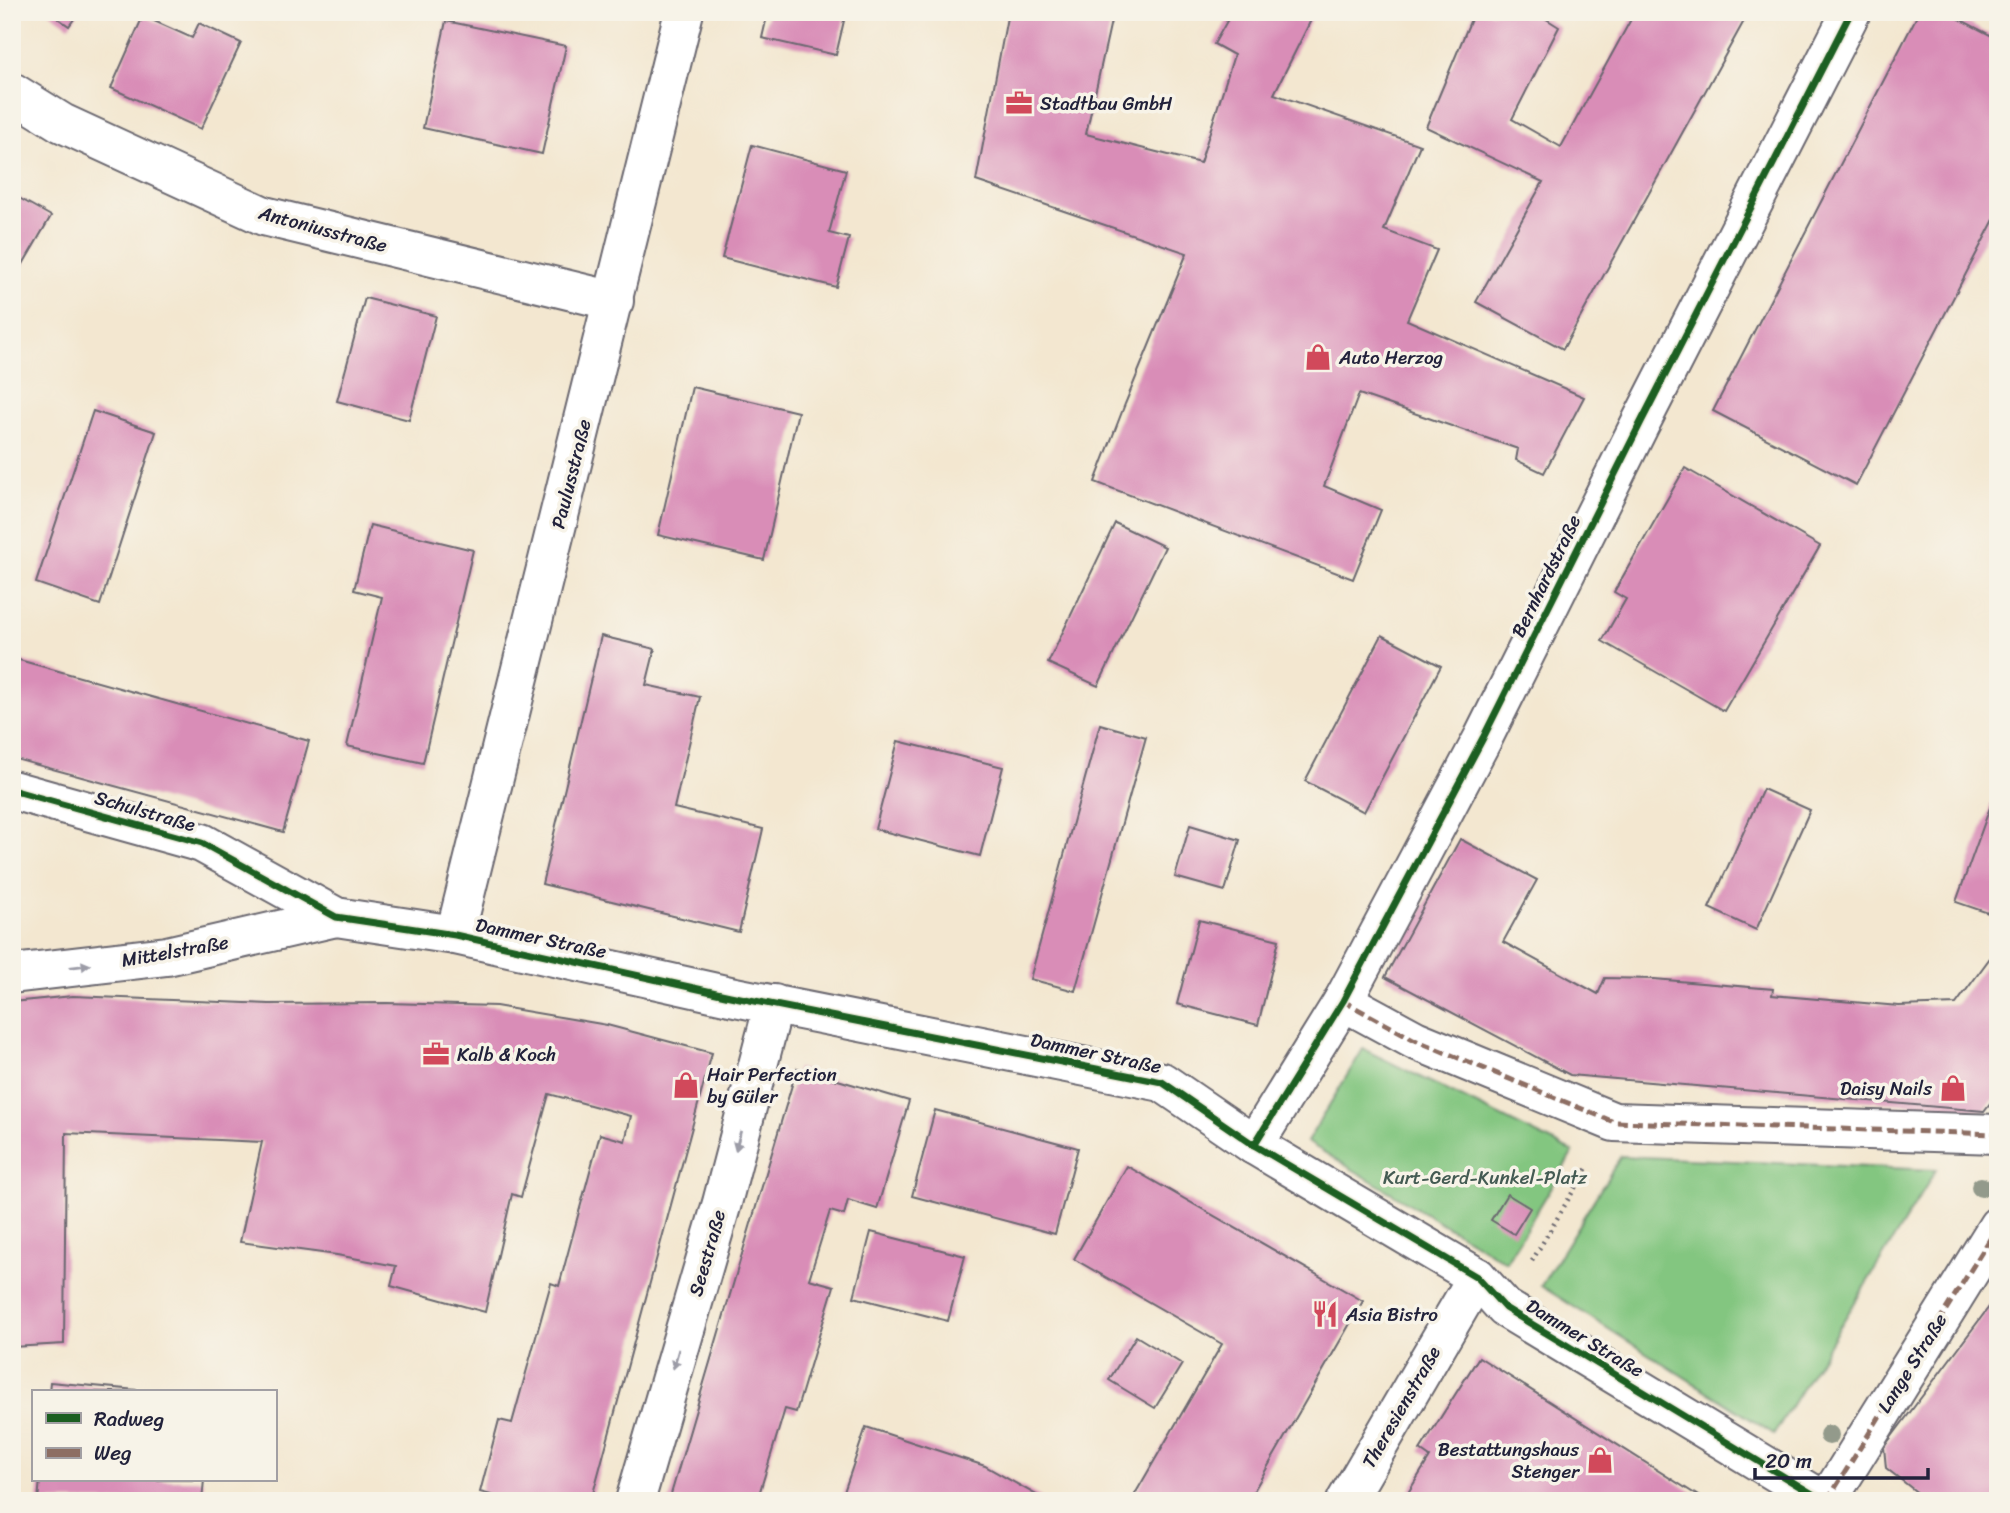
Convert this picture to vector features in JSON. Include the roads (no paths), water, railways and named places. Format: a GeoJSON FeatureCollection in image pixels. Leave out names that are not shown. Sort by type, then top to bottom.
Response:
{"type":"FeatureCollection","features":[{"type":"Feature","properties":{"kind":"street","name":"Paulusstraße"},"geometry":{"type":"LineString","coordinates":[[455,935],[684,12]]}},
{"type":"Feature","properties":{"kind":"street","name":"Bernhardstraße"},"geometry":{"type":"LineString","coordinates":[[1254,1145],[1343,1001],[1483,738],[1633,436],[1851,12]]}},
{"type":"Feature","properties":{"kind":"street","name":"Antoniusstraße"},"geometry":{"type":"LineString","coordinates":[[12,92],[62,123],[264,216],[614,301]]}},
{"type":"Feature","properties":{"kind":"street","name":"Schulstraße"},"geometry":{"type":"LineString","coordinates":[[12,790],[202,843],[336,917]]}},
{"type":"Feature","properties":{"kind":"street","name":"Dammer Straße"},"geometry":{"type":"LineString","coordinates":[[336,917],[455,935],[730,996],[1162,1082],[1254,1145],[1477,1277],[1505,1308],[1826,1501]]}},
{"type":"Feature","properties":{"kind":"street","name":"Mittelstraße"},"geometry":{"type":"LineString","coordinates":[[12,974],[167,956],[336,917]]}},
{"type":"Feature","properties":{"kind":"street"},"geometry":{"type":"LineString","coordinates":[[1343,1001],[1415,1040],[1614,1122],[1998,1134]]}},
{"type":"Feature","properties":{"kind":"street","name":"Seestraße"},"geometry":{"type":"LineString","coordinates":[[635,1501],[722,1203],[775,1003]]}},
{"type":"Feature","properties":{"kind":"street","name":"Lange Straße"},"geometry":{"type":"LineString","coordinates":[[1826,1501],[1998,1226]]}},
{"type":"Feature","properties":{"kind":"street","name":"Theresienstraße"},"geometry":{"type":"LineString","coordinates":[[1346,1501],[1477,1277]]}},
{"type":"Feature","properties":{"kind":"place","name":"Stadtbau GmbH"},"geometry":{"type":"Point","coordinates":[1019,103]}},
{"type":"Feature","properties":{"kind":"place","name":"Auto Herzog"},"geometry":{"type":"Point","coordinates":[1318,357]}},
{"type":"Feature","properties":{"kind":"place","name":"Kalb & Koch"},"geometry":{"type":"Point","coordinates":[436,1054]}},
{"type":"Feature","properties":{"kind":"place","name":"Hair Perfection by Güler"},"geometry":{"type":"Point","coordinates":[686,1085]}},
{"type":"Feature","properties":{"kind":"place","name":"Daisy Nails"},"geometry":{"type":"Point","coordinates":[1953,1088]}},
{"type":"Feature","properties":{"kind":"place","name":"Asia Bistro"},"geometry":{"type":"Point","coordinates":[1325,1314]}},
{"type":"Feature","properties":{"kind":"place","name":"Bestattungshaus Stenger"},"geometry":{"type":"Point","coordinates":[1600,1460]}},
{"type":"Feature","properties":{"kind":"park label","name":"Kurt-Gerd-Kunkel-Platz"},"geometry":{"type":"Point","coordinates":[1485,1177]}}]}
